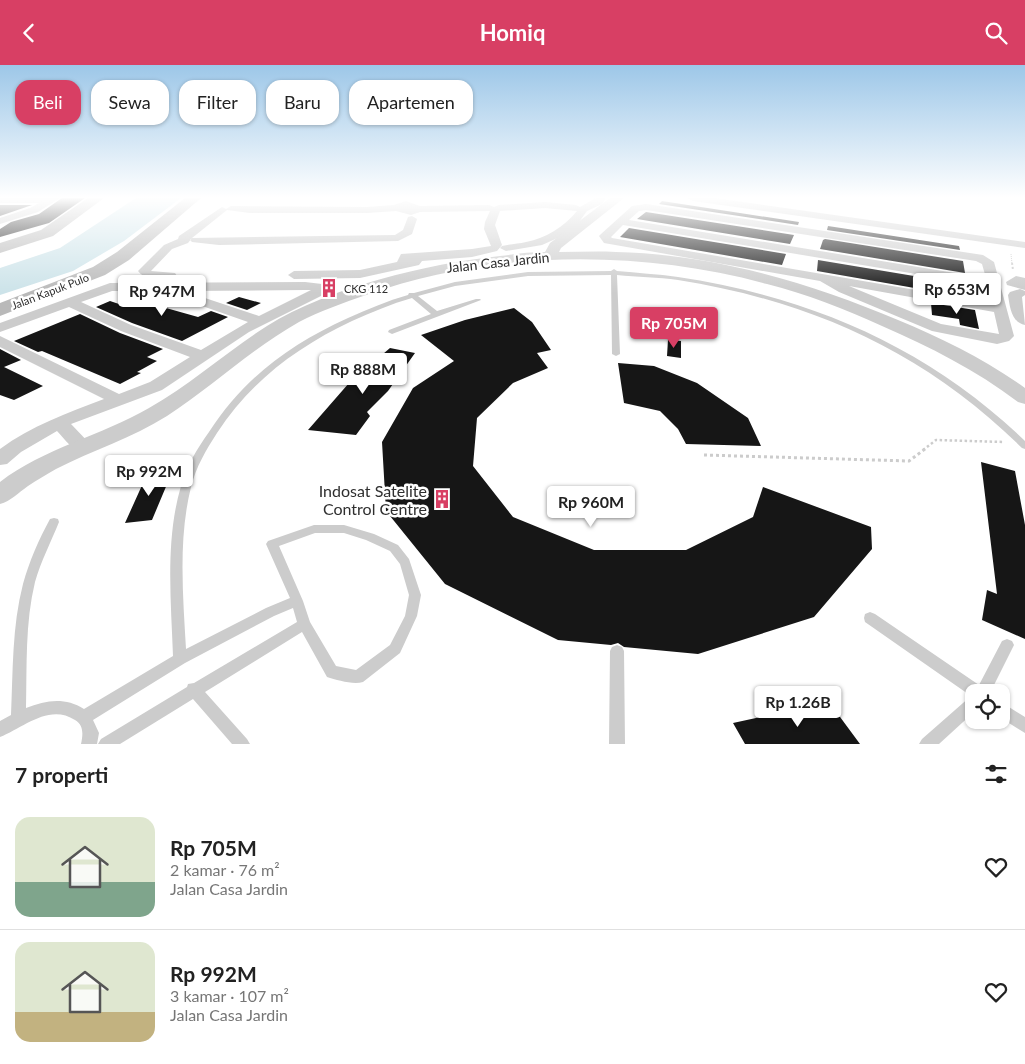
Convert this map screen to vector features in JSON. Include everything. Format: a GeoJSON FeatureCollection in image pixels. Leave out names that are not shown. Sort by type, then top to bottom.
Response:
{"type":"FeatureCollection","features":[{"type":"Feature","properties":{"kind":"main road"},"geometry":{"type":"LineString","coordinates":[[0,249],[52,230]]}},
{"type":"Feature","properties":{"kind":"main road","name":"Jalan Kapuk Pulo"},"geometry":{"type":"LineString","coordinates":[[0,310],[99,271],[123,256],[155,230]]}},
{"type":"Feature","properties":{"kind":"street"},"geometry":{"type":"LineString","coordinates":[[202,230],[193,238],[168,247],[146,268],[146,273],[156,276],[360,274],[387,269],[410,256],[472,253],[497,245],[537,244],[560,230]]}},
{"type":"Feature","properties":{"kind":"street"},"geometry":{"type":"LineString","coordinates":[[410,256],[414,230]]}},
{"type":"Feature","properties":{"kind":"street"},"geometry":{"type":"LineString","coordinates":[[489,230],[497,245]]}},
{"type":"Feature","properties":{"kind":"street"},"geometry":{"type":"LineString","coordinates":[[577,230],[555,247],[562,252],[589,230]]}},
{"type":"Feature","properties":{"kind":"street"},"geometry":{"type":"LineString","coordinates":[[612,230],[605,236],[605,239],[801,281],[823,278],[1000,309]]}},
{"type":"Feature","properties":{"kind":"street"},"geometry":{"type":"LineString","coordinates":[[667,230],[993,283]]}},
{"type":"Feature","properties":{"kind":"street"},"geometry":{"type":"LineString","coordinates":[[793,230],[979,258],[988,262],[1007,336],[1004,339],[997,339],[945,330],[865,298],[823,278]]}},
{"type":"Feature","properties":{"kind":"street"},"geometry":{"type":"LineString","coordinates":[[917,230],[1025,245]]}},
{"type":"Feature","properties":{"kind":"street"},"geometry":{"type":"LineString","coordinates":[[801,281],[814,233]]}},
{"type":"Feature","properties":{"kind":"street"},"geometry":{"type":"LineString","coordinates":[[193,238],[219,242],[378,239],[410,256]]}},
{"type":"Feature","properties":{"kind":"street","name":"Jalan Casa Jardin"},"geometry":{"type":"LineString","coordinates":[[0,495],[40,469],[160,411],[259,337],[344,296],[410,256],[489,260],[562,252],[651,258],[801,281],[983,368],[1025,398]]}},
{"type":"Feature","properties":{"kind":"street"},"geometry":{"type":"LineString","coordinates":[[0,328],[104,287],[305,285],[317,287],[319,290],[260,321],[156,386],[59,422],[5,449]]}},
{"type":"Feature","properties":{"kind":"street"},"geometry":{"type":"LineString","coordinates":[[161,287],[260,321]]}},
{"type":"Feature","properties":{"kind":"street"},"geometry":{"type":"LineString","coordinates":[[1021,287],[1015,295],[1017,311],[1025,318]]}},
{"type":"Feature","properties":{"kind":"street"},"geometry":{"type":"LineString","coordinates":[[69,302],[126,328],[203,356]]}},
{"type":"Feature","properties":{"kind":"street"},"geometry":{"type":"LineString","coordinates":[[0,341],[118,400]]}},
{"type":"Feature","properties":{"kind":"street"},"geometry":{"type":"LineString","coordinates":[[59,422],[70,436],[83,447]]}},
{"type":"Feature","properties":{"kind":"lane"},"geometry":{"type":"LineString","coordinates":[[614,271],[616,354]]}},
{"type":"Feature","properties":{"kind":"lane"},"geometry":{"type":"LineString","coordinates":[[180,659],[178,603],[182,501],[194,463],[214,429],[236,398],[270,365],[300,345],[355,315],[411,294],[464,282],[510,275],[614,271],[693,281],[777,300],[879,339],[949,381],[1023,443]]}},
{"type":"Feature","properties":{"kind":"lane"},"geometry":{"type":"LineString","coordinates":[[411,294],[436,314]]}},
{"type":"Feature","properties":{"kind":"lane"},"geometry":{"type":"LineString","coordinates":[[392,332],[436,314],[478,300]]}},
{"type":"Feature","properties":{"kind":"lane"},"geometry":{"type":"LineString","coordinates":[[18,718],[22,621],[29,583],[38,557],[54,523]]}},
{"type":"Feature","properties":{"kind":"lane"},"geometry":{"type":"LineString","coordinates":[[314,529],[344,529],[370,537],[394,548],[405,562],[415,595],[411,616],[395,649],[358,677],[332,673],[304,624],[297,601],[272,545],[314,529]]}},
{"type":"Feature","properties":{"kind":"lane"},"geometry":{"type":"LineString","coordinates":[[84,717],[180,659],[270,612],[297,601]]}},
{"type":"Feature","properties":{"kind":"lane"},"geometry":{"type":"LineString","coordinates":[[870,618],[968,684]]}},
{"type":"Feature","properties":{"kind":"lane"},"geometry":{"type":"LineString","coordinates":[[106,744],[193,689],[304,624]]}},
{"type":"Feature","properties":{"kind":"lane"},"geometry":{"type":"LineString","coordinates":[[986,684],[1008,645]]}},
{"type":"Feature","properties":{"kind":"lane"},"geometry":{"type":"LineString","coordinates":[[617,651],[617,744]]}},
{"type":"Feature","properties":{"kind":"lane"},"geometry":{"type":"LineString","coordinates":[[193,689],[242,744]]}},
{"type":"Feature","properties":{"kind":"lane"},"geometry":{"type":"LineString","coordinates":[[0,730],[18,718],[45,709],[68,708],[84,717],[91,733],[88,744]]}},
{"type":"Feature","properties":{"kind":"lane"},"geometry":{"type":"LineString","coordinates":[[927,744],[965,711]]}},
{"type":"Feature","properties":{"kind":"lane"},"geometry":{"type":"LineString","coordinates":[[1010,715],[1025,726]]}},
{"type":"Feature","properties":{"kind":"path"},"geometry":{"type":"LineString","coordinates":[[1015,252],[1010,254],[1021,287]]}},
{"type":"Feature","properties":{"kind":"path"},"geometry":{"type":"LineString","coordinates":[[704,455],[900,462],[909,461],[936,440],[1023,443]]}},
{"type":"Feature","properties":{"kind":"water"},"geometry":{"type":"Polygon","coordinates":[[[88,230],[139,230],[124,241],[73,271],[0,295],[0,268],[60,248],[88,230]]]}},
{"type":"Feature","properties":{"kind":"building"},"geometry":{"type":"Polygon","coordinates":[[[0,230],[26,230],[0,237],[0,230]]]}},
{"type":"Feature","properties":{"kind":"building"},"geometry":{"type":"Polygon","coordinates":[[[627,230],[639,230],[786,254],[782,265],[620,237],[627,230]]]}},
{"type":"Feature","properties":{"kind":"building"},"geometry":{"type":"Polygon","coordinates":[[[702,230],[760,230],[794,235],[790,244],[702,230]]]}},
{"type":"Feature","properties":{"kind":"building"},"geometry":{"type":"Polygon","coordinates":[[[827,230],[852,230],[959,246],[960,250],[827,230]]]}},
{"type":"Feature","properties":{"kind":"building"},"geometry":{"type":"Polygon","coordinates":[[[825,239],[963,261],[965,273],[820,249],[825,239]]]}},
{"type":"Feature","properties":{"kind":"building"},"geometry":{"type":"Polygon","coordinates":[[[818,260],[968,285],[972,298],[817,271],[818,260]]]}},
{"type":"Feature","properties":{"kind":"building"},"geometry":{"type":"Polygon","coordinates":[[[153,294],[178,302],[166,308],[198,317],[211,311],[228,317],[182,341],[132,323],[96,307],[110,301],[125,306],[153,294]]]}},
{"type":"Feature","properties":{"kind":"building"},"geometry":{"type":"Polygon","coordinates":[[[239,297],[261,303],[247,310],[226,303],[239,297]]]}},
{"type":"Feature","properties":{"kind":"building"},"geometry":{"type":"Polygon","coordinates":[[[931,303],[975,310],[979,329],[960,325],[959,319],[932,315],[931,303]]]}},
{"type":"Feature","properties":{"kind":"building","name":"Indosat Satelite Control Centre"},"geometry":{"type":"Polygon","coordinates":[[[514,308],[532,322],[551,350],[537,353],[548,368],[513,383],[477,418],[473,466],[513,517],[594,550],[686,550],[753,517],[763,487],[871,527],[872,549],[814,617],[698,654],[624,647],[618,643],[611,645],[558,640],[445,584],[386,511],[382,442],[413,388],[454,361],[421,335],[465,320],[514,308]]]}},
{"type":"Feature","properties":{"kind":"building"},"geometry":{"type":"Polygon","coordinates":[[[80,314],[120,333],[163,349],[147,357],[157,361],[137,372],[141,373],[120,384],[14,341],[80,314]]]}},
{"type":"Feature","properties":{"kind":"building"},"geometry":{"type":"Polygon","coordinates":[[[668,340],[681,341],[681,358],[667,356],[668,340]]]}},
{"type":"Feature","properties":{"kind":"building"},"geometry":{"type":"Polygon","coordinates":[[[390,348],[415,353],[388,391],[367,412],[370,416],[356,435],[308,430],[349,383],[390,348]]]}},
{"type":"Feature","properties":{"kind":"building"},"geometry":{"type":"Polygon","coordinates":[[[0,349],[21,360],[4,367],[43,386],[14,400],[0,395],[0,349]]]}},
{"type":"Feature","properties":{"kind":"building"},"geometry":{"type":"Polygon","coordinates":[[[618,363],[654,366],[697,383],[748,418],[761,446],[686,444],[678,429],[660,411],[624,403],[618,363]]]}},
{"type":"Feature","properties":{"kind":"building"},"geometry":{"type":"Polygon","coordinates":[[[981,462],[1015,471],[1025,525],[1025,639],[982,620],[987,590],[997,594],[981,462]]]}},
{"type":"Feature","properties":{"kind":"building"},"geometry":{"type":"Polygon","coordinates":[[[173,470],[152,520],[125,523],[148,472],[173,470]]]}},
{"type":"Feature","properties":{"kind":"building"},"geometry":{"type":"Polygon","coordinates":[[[829,702],[860,744],[745,744],[733,723],[829,702]]]}},
{"type":"Feature","properties":{"kind":"place","name":"CKG 112"},"geometry":{"type":"Point","coordinates":[329,288]}},
{"type":"Feature","properties":{"kind":"place","name":"Indosat Satelite Control Centre"},"geometry":{"type":"Point","coordinates":[442,499]}}]}
